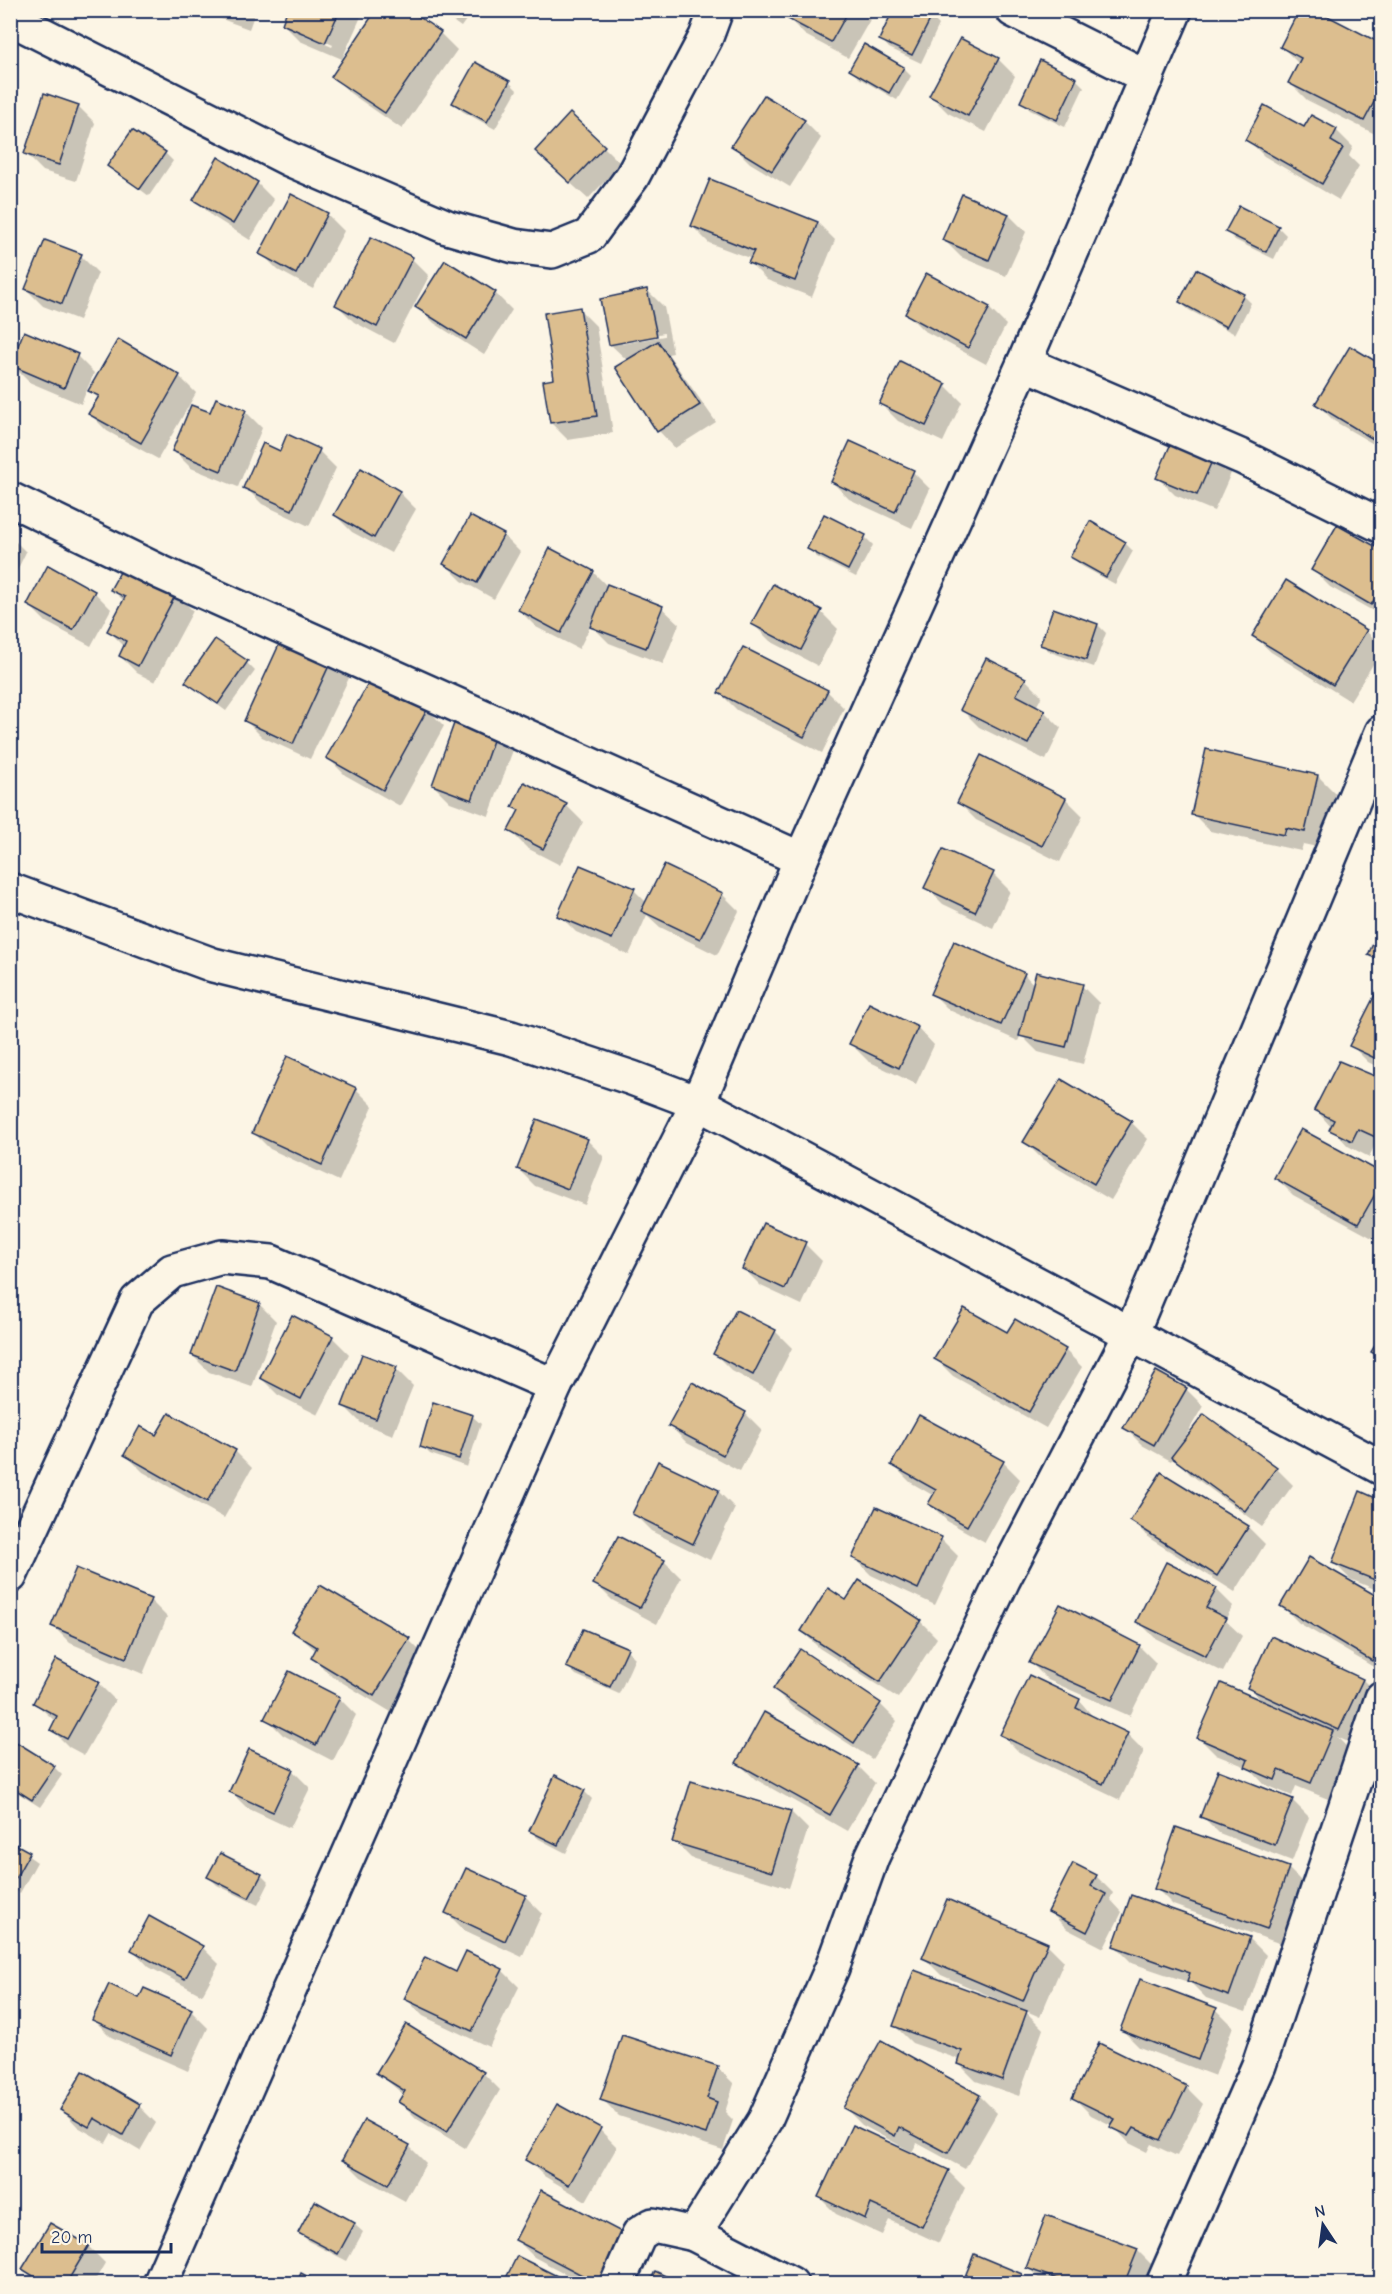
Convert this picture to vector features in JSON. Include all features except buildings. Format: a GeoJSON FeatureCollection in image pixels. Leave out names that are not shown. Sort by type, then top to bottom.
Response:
{"type":"FeatureCollection","features":[{"type":"Feature","properties":{"kind":"street"},"geometry":{"type":"LineString","coordinates":[[10,18],[279,154],[331,177],[447,227],[514,246],[552,252],[589,236],[632,177],[706,37],[716,10]]}},
{"type":"Feature","properties":{"kind":"street"},"geometry":{"type":"LineString","coordinates":[[1013,10],[1147,77]]}},
{"type":"Feature","properties":{"kind":"street"},"geometry":{"type":"LineString","coordinates":[[160,2283],[555,1386],[698,1102],[801,859],[1024,363],[1175,10]]}},
{"type":"Feature","properties":{"kind":"street"},"geometry":{"type":"LineString","coordinates":[[1024,363],[1242,457],[1382,526]]}},
{"type":"Feature","properties":{"kind":"street"},"geometry":{"type":"LineString","coordinates":[[10,499],[162,573],[801,859]]}},
{"type":"Feature","properties":{"kind":"street"},"geometry":{"type":"LineString","coordinates":[[694,2234],[765,2120],[832,1968],[877,1846],[1003,1580],[1132,1332],[1382,732]]}},
{"type":"Feature","properties":{"kind":"street"},"geometry":{"type":"LineString","coordinates":[[10,890],[213,965],[512,1038],[698,1102],[1132,1332],[1260,1406],[1382,1468]]}},
{"type":"Feature","properties":{"kind":"street"},"geometry":{"type":"LineString","coordinates":[[10,1576],[137,1301],[172,1271],[222,1257],[272,1262],[555,1386]]}},
{"type":"Feature","properties":{"kind":"street"},"geometry":{"type":"LineString","coordinates":[[1163,2283],[1259,2065],[1382,1698]]}},
{"type":"Feature","properties":{"kind":"street"},"geometry":{"type":"LineString","coordinates":[[617,2283],[625,2259],[639,2234],[653,2225],[694,2234],[791,2283]]}}]}
